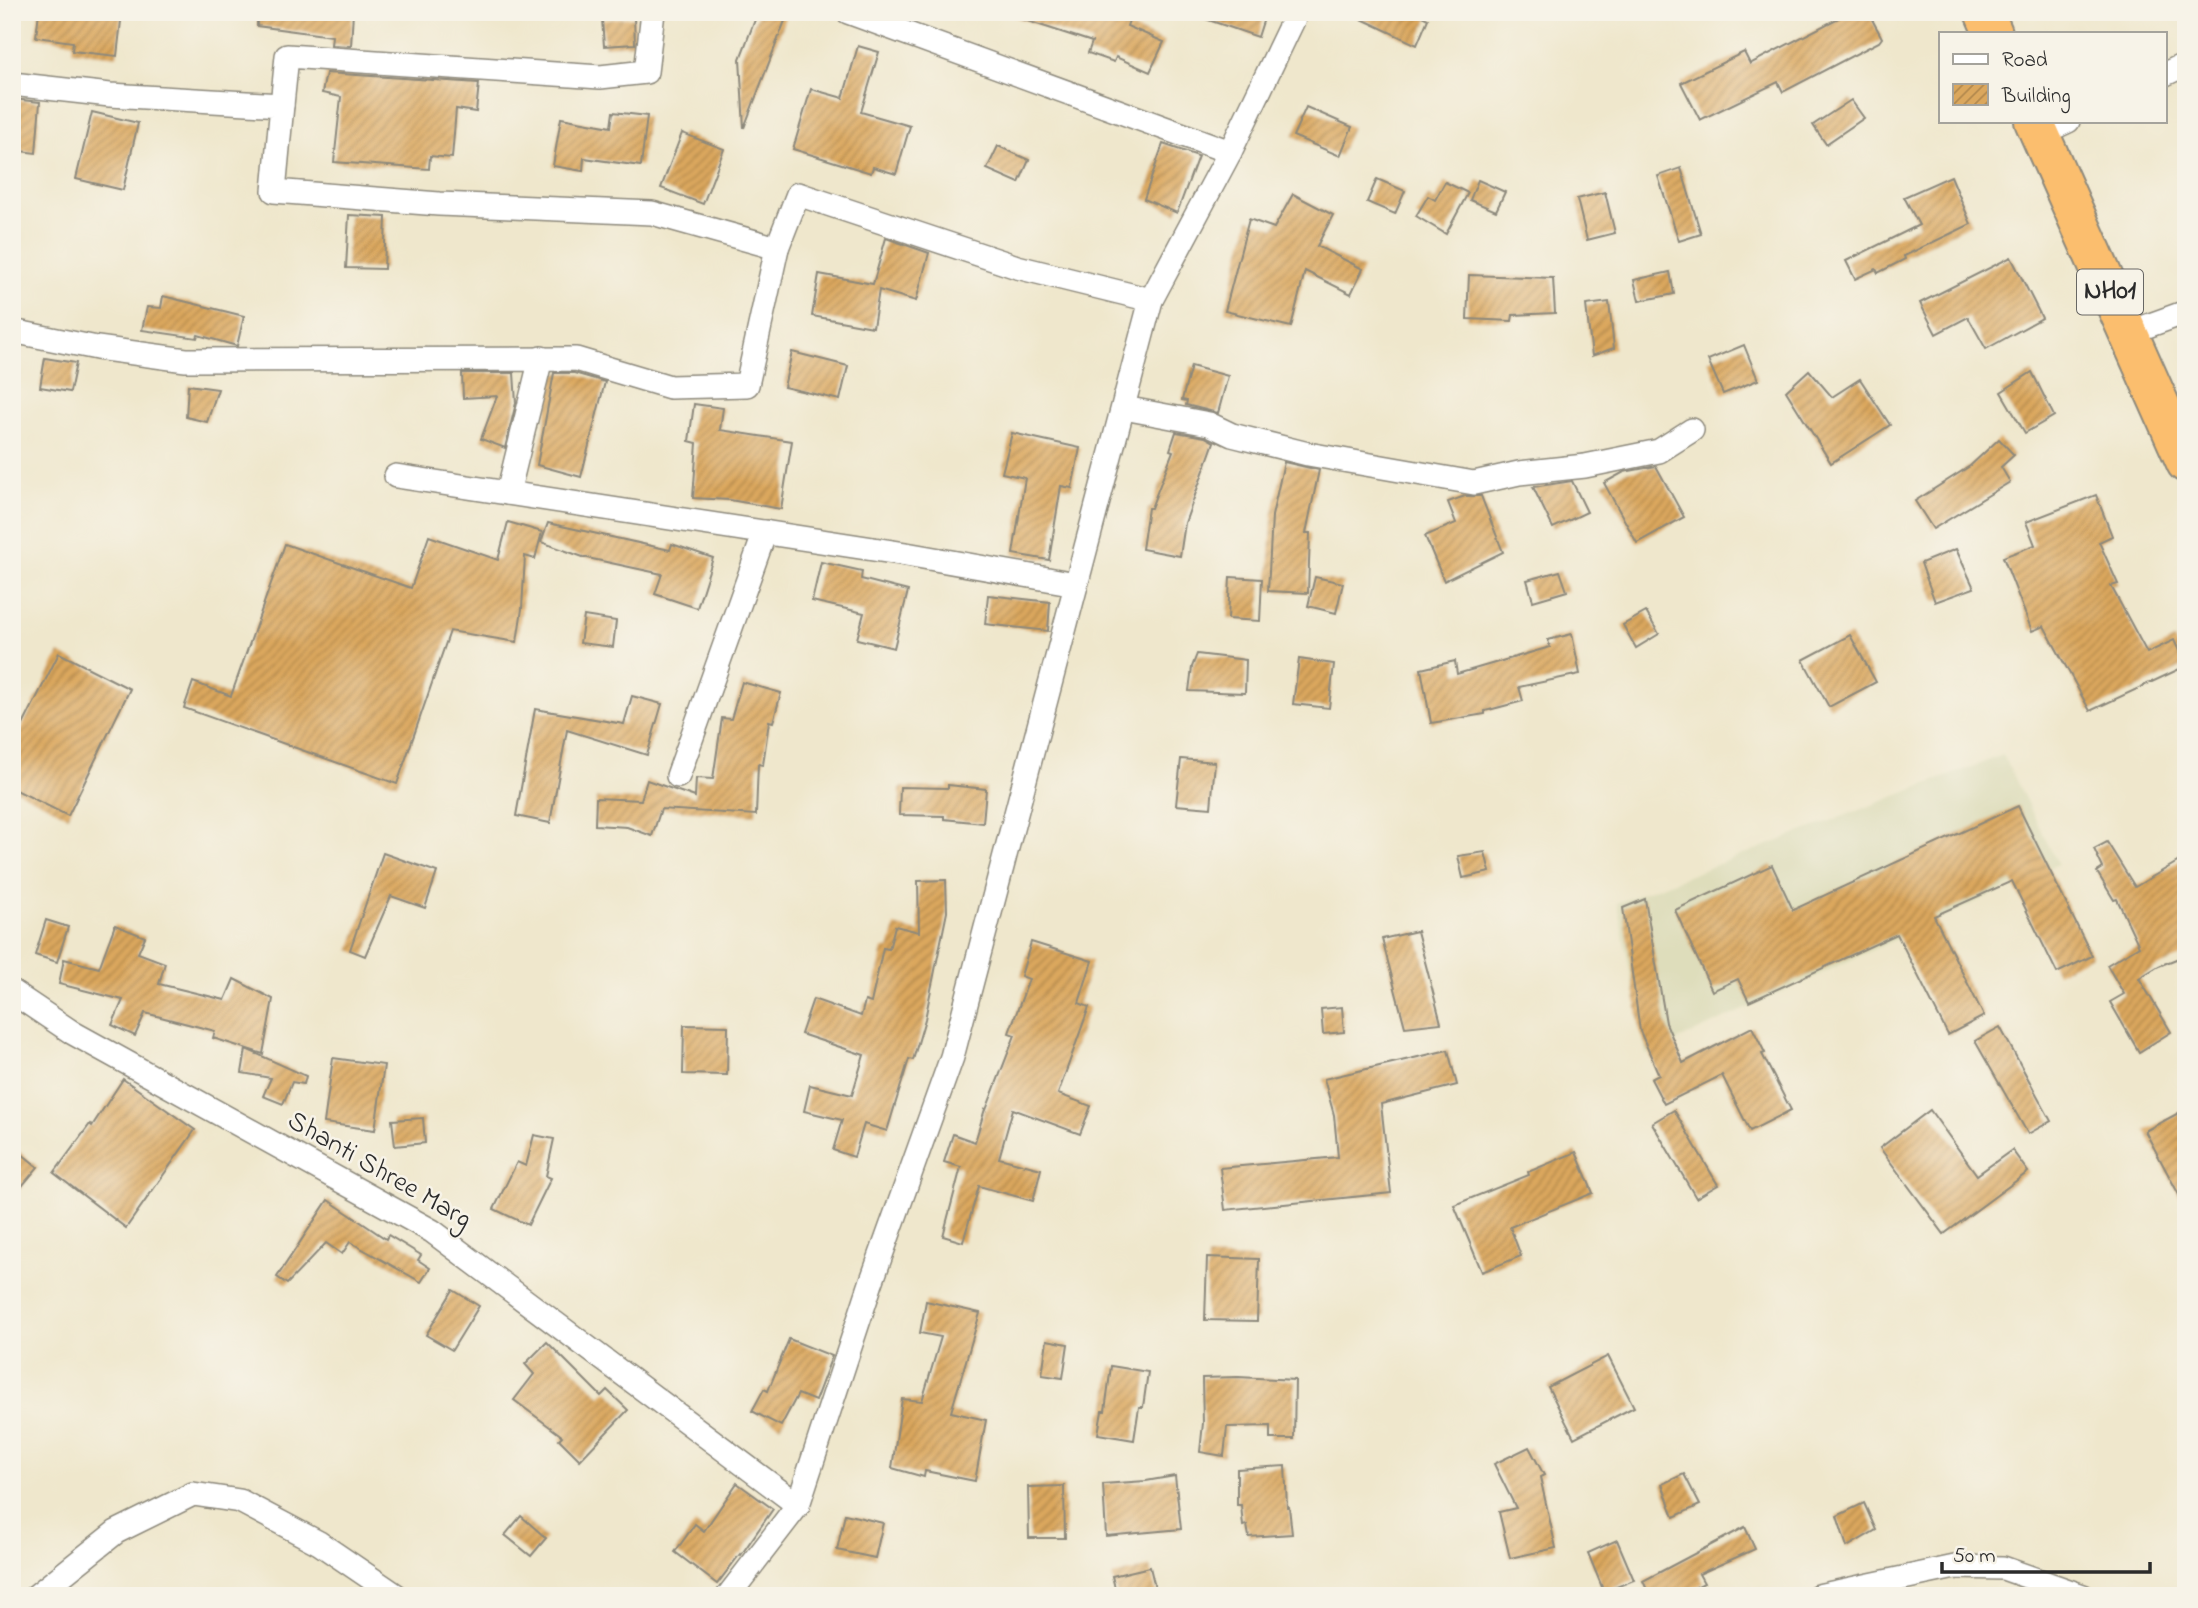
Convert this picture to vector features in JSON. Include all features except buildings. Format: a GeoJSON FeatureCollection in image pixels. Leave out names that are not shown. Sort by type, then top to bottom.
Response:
{"type":"FeatureCollection","features":[{"type":"Feature","properties":{"kind":"highway"},"geometry":{"type":"LineString","coordinates":[[1984,12],[1993,32]]}},
{"type":"Feature","properties":{"kind":"highway","name":"NH01"},"geometry":{"type":"LineString","coordinates":[[2048,125],[2128,332],[2186,463]]}},
{"type":"Feature","properties":{"kind":"street"},"geometry":{"type":"LineString","coordinates":[[653,12],[646,72],[600,77],[287,55],[274,191],[439,204],[652,213],[778,248]]}},
{"type":"Feature","properties":{"kind":"street"},"geometry":{"type":"LineString","coordinates":[[848,12],[1230,152]]}},
{"type":"Feature","properties":{"kind":"street"},"geometry":{"type":"LineString","coordinates":[[740,1590],[798,1505],[871,1283],[952,1057],[1151,300],[1230,152],[1297,12]]}},
{"type":"Feature","properties":{"kind":"street"},"geometry":{"type":"LineString","coordinates":[[2166,74],[2186,64]]}},
{"type":"Feature","properties":{"kind":"street"},"geometry":{"type":"LineString","coordinates":[[12,84],[110,94],[282,105]]}},
{"type":"Feature","properties":{"kind":"street"},"geometry":{"type":"LineString","coordinates":[[12,331],[97,348],[186,360],[576,359],[670,387],[747,385],[778,248],[798,194],[1017,267],[1151,300]]}},
{"type":"Feature","properties":{"kind":"street"},"geometry":{"type":"LineString","coordinates":[[2128,332],[2186,312]]}},
{"type":"Feature","properties":{"kind":"street"},"geometry":{"type":"LineString","coordinates":[[508,493],[541,358]]}},
{"type":"Feature","properties":{"kind":"street"},"geometry":{"type":"LineString","coordinates":[[1124,408],[1209,424],[1232,435],[1308,454],[1475,482],[1519,473],[1585,466],[1659,451],[1692,430]]}},
{"type":"Feature","properties":{"kind":"street"},"geometry":{"type":"LineString","coordinates":[[396,477],[906,554],[1076,584]]}},
{"type":"Feature","properties":{"kind":"street"},"geometry":{"type":"LineString","coordinates":[[678,776],[765,532]]}},
{"type":"Feature","properties":{"kind":"street","name":"Shanti Shree Marg"},"geometry":{"type":"LineString","coordinates":[[12,992],[73,1033],[432,1231],[798,1505]]}},
{"type":"Feature","properties":{"kind":"street"},"geometry":{"type":"LineString","coordinates":[[36,1596],[116,1532],[193,1494],[240,1501],[319,1543],[397,1596]]}},
{"type":"Feature","properties":{"kind":"street"},"geometry":{"type":"LineString","coordinates":[[1818,1596],[1955,1567],[2003,1568],[2083,1596]]}},
{"type":"Feature","properties":{"kind":"shaded area"},"geometry":{"type":"Polygon","coordinates":[[[2003,755],[2058,864],[1646,1055],[1617,903],[2003,755]]]}}]}
